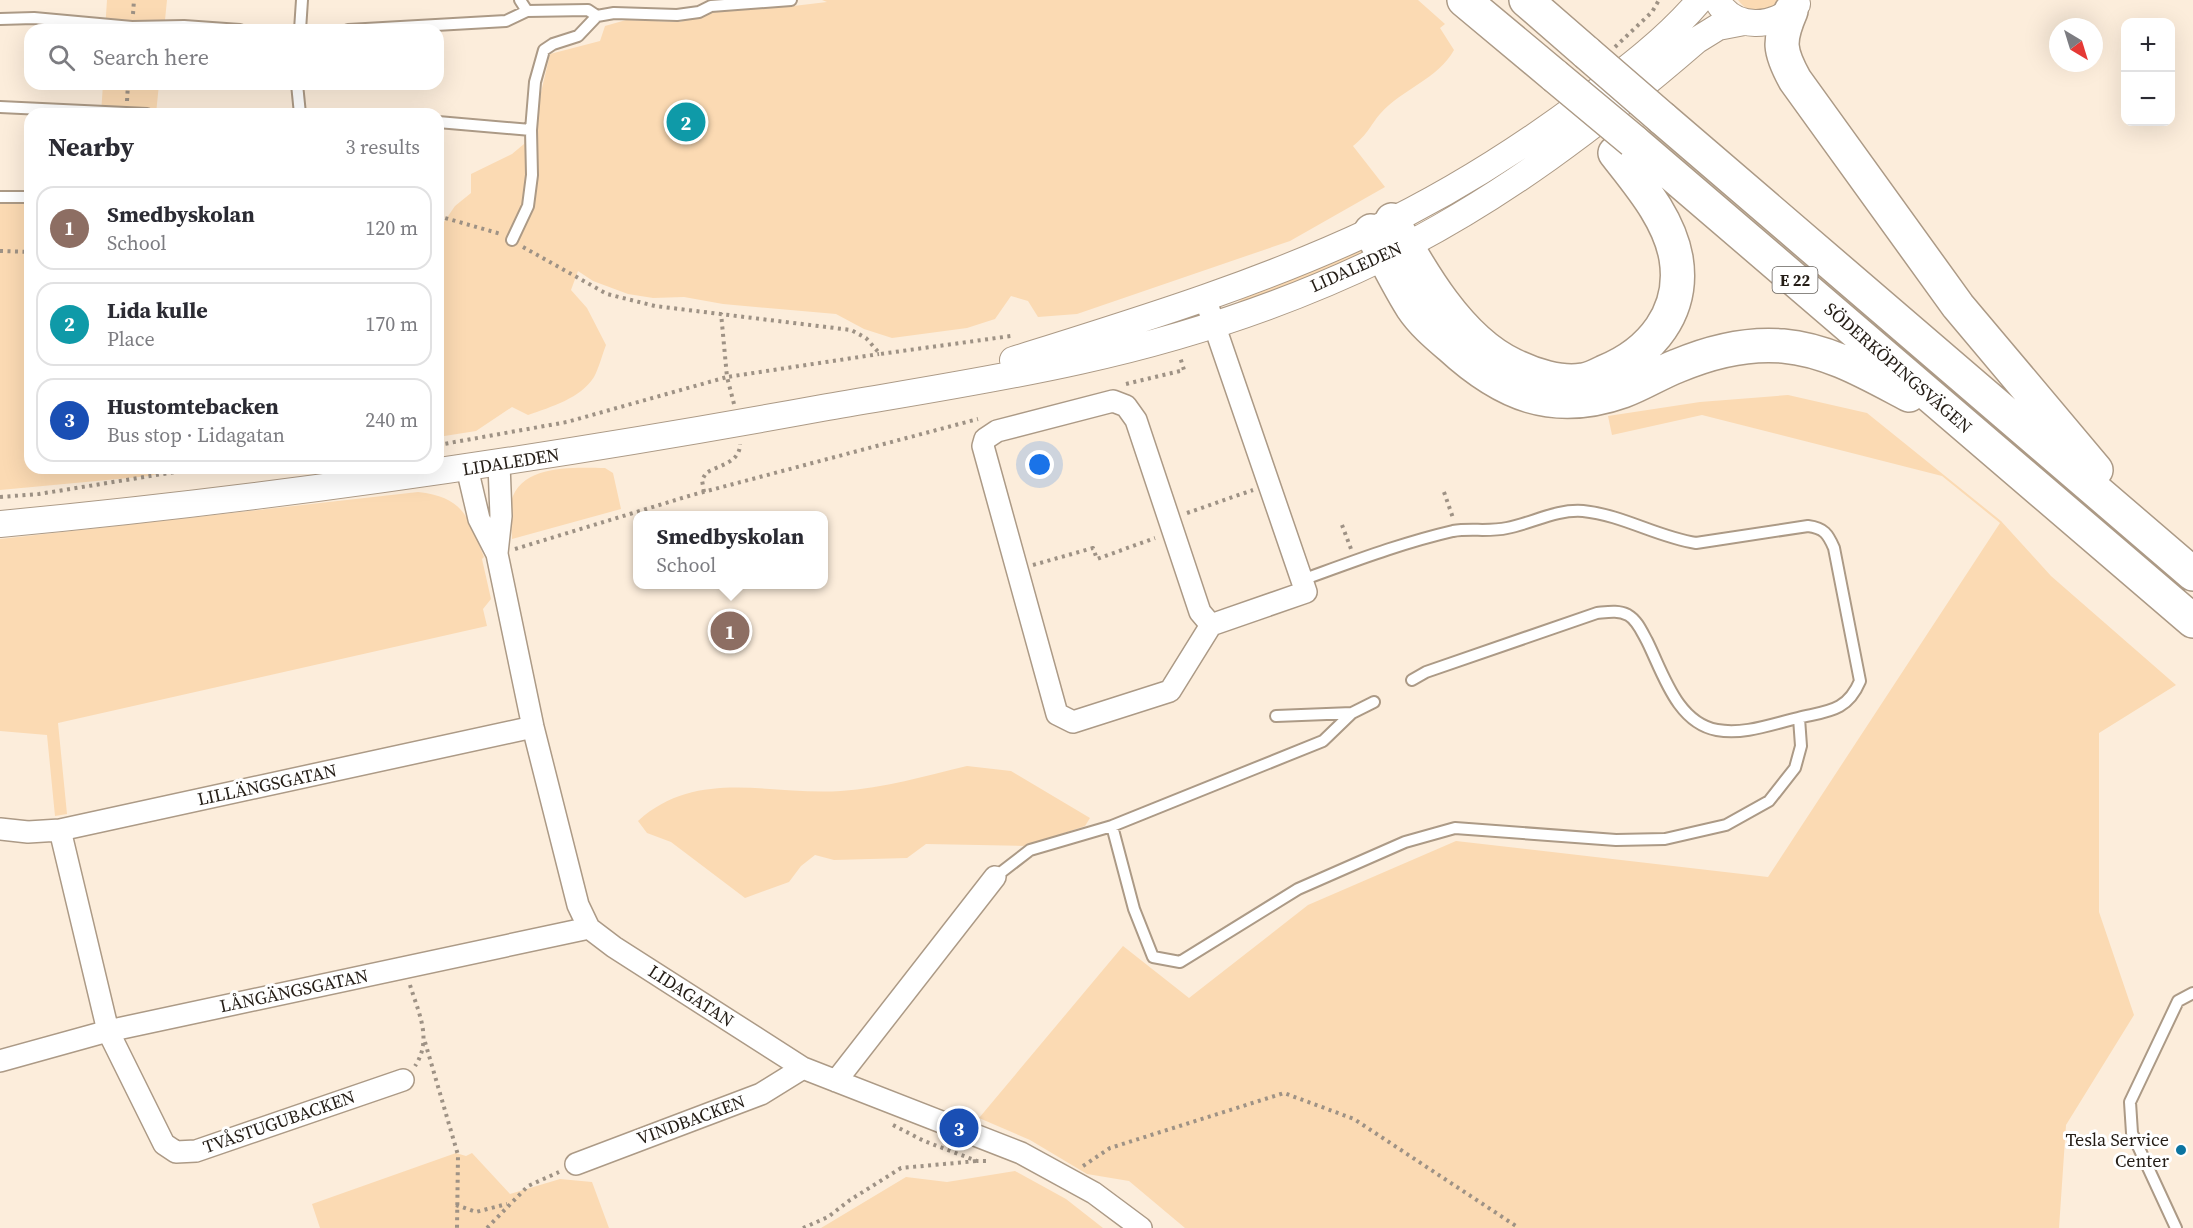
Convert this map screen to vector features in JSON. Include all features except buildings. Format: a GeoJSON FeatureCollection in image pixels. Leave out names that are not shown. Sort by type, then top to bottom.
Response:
{"type":"FeatureCollection","features":[{"type":"Feature","properties":{"kind":"highway","name":"SÖDERKÖPINGSVÄGEN"},"geometry":{"type":"LineString","coordinates":[[1464,0],[1555,76],[1624,147],[1956,419],[2193,621]]}},
{"type":"Feature","properties":{"kind":"highway","name":"SÖDERKÖPINGSVÄGEN"},"geometry":{"type":"LineString","coordinates":[[1526,0],[1601,50],[1662,118],[2193,574]]}},
{"type":"Feature","properties":{"kind":"highway"},"geometry":{"type":"LineString","coordinates":[[1796,5],[1783,30],[1781,45],[1783,58],[1795,80],[1958,306],[2152,539]]}},
{"type":"Feature","properties":{"kind":"highway"},"geometry":{"type":"LineString","coordinates":[[1388,239],[1486,348],[1511,365],[1540,376],[1584,380],[1621,365],[1642,352],[1658,334],[1671,309],[1676,284],[1676,259],[1665,226],[1645,193],[1624,147]]}},
{"type":"Feature","properties":{"kind":"highway"},"geometry":{"type":"LineString","coordinates":[[1388,239],[1413,308],[1430,328],[1465,360],[1504,387],[1533,399],[1562,402],[1591,400],[1623,391],[1708,354],[1750,346],[1782,346],[1811,351],[1840,360],[1956,419]]}},
{"type":"Feature","properties":{"kind":"street","name":"LIDALEDEN"},"geometry":{"type":"LineString","coordinates":[[912,392],[1388,239],[1474,175],[1557,122],[1660,40],[1700,0]]}},
{"type":"Feature","properties":{"kind":"street"},"geometry":{"type":"LineString","coordinates":[[1717,0],[1728,15],[1744,22]]}},
{"type":"Feature","properties":{"kind":"street","name":"LIDALEDEN"},"geometry":{"type":"LineString","coordinates":[[444,471],[705,431],[1080,361],[1174,337],[1214,324],[1388,239],[1506,187],[1576,140],[1696,40],[1718,27],[1744,22],[1770,22],[1796,5]]}},
{"type":"Feature","properties":{"kind":"street"},"geometry":{"type":"LineString","coordinates":[[1205,298],[1306,592],[1211,624],[1170,691],[1072,722],[1057,714],[983,446],[985,439],[997,431],[1113,401],[1126,406],[1136,420],[1200,612],[1211,624]]}},
{"type":"Feature","properties":{"kind":"street","name":"LIDAGATAN"},"geometry":{"type":"LineString","coordinates":[[499,464],[503,552],[533,727],[567,866],[578,905],[589,928],[614,947],[803,1068],[1010,1149],[1094,1193],[1141,1228]]}},
{"type":"Feature","properties":{"kind":"street","name":"LIDAGATAN"},"geometry":{"type":"LineString","coordinates":[[467,468],[479,519],[503,552]]}},
{"type":"Feature","properties":{"kind":"street","name":"LIDALEDEN"},"geometry":{"type":"LineString","coordinates":[[0,524],[187,506],[423,474]]}},
{"type":"Feature","properties":{"kind":"street","name":"LILLÄNGSGATAN"},"geometry":{"type":"LineString","coordinates":[[0,829],[28,832],[60,830],[533,727]]}},
{"type":"Feature","properties":{"kind":"street","name":"TVÅSTUGUBACKEN"},"geometry":{"type":"LineString","coordinates":[[60,830],[108,1031],[164,1144],[176,1152],[196,1151],[403,1080]]}},
{"type":"Feature","properties":{"kind":"street"},"geometry":{"type":"LineString","coordinates":[[836,1081],[996,877]]}},
{"type":"Feature","properties":{"kind":"street","name":"LÅNGÄNGSGATAN"},"geometry":{"type":"LineString","coordinates":[[0,1061],[108,1031],[589,928]]}},
{"type":"Feature","properties":{"kind":"street","name":"VINDBACKEN"},"geometry":{"type":"LineString","coordinates":[[576,1164],[761,1094],[803,1068]]}},
{"type":"Feature","properties":{"kind":"lane"},"geometry":{"type":"LineString","coordinates":[[300,24],[302,0]]}},
{"type":"Feature","properties":{"kind":"lane"},"geometry":{"type":"LineString","coordinates":[[519,0],[527,11]]}},
{"type":"Feature","properties":{"kind":"lane"},"geometry":{"type":"LineString","coordinates":[[512,240],[528,206],[532,175],[531,130],[535,82],[544,50],[553,44],[578,36],[597,16],[614,13],[677,15],[699,12],[711,6],[791,0]]}},
{"type":"Feature","properties":{"kind":"lane"},"geometry":{"type":"LineString","coordinates":[[444,25],[506,21],[527,11],[588,10],[597,16]]}},
{"type":"Feature","properties":{"kind":"lane"},"geometry":{"type":"LineString","coordinates":[[0,19],[34,18],[99,24]]}},
{"type":"Feature","properties":{"kind":"lane"},"geometry":{"type":"LineString","coordinates":[[298,90],[299,108]]}},
{"type":"Feature","properties":{"kind":"lane"},"geometry":{"type":"LineString","coordinates":[[0,107],[24,108]]}},
{"type":"Feature","properties":{"kind":"lane"},"geometry":{"type":"LineString","coordinates":[[444,123],[531,130]]}},
{"type":"Feature","properties":{"kind":"lane"},"geometry":{"type":"LineString","coordinates":[[0,197],[24,197]]}},
{"type":"Feature","properties":{"kind":"lane"},"geometry":{"type":"LineString","coordinates":[[1302,580],[1404,543],[1457,531],[1482,532],[1509,528],[1552,514],[1579,511],[1606,514],[1680,541],[1696,543],[1808,526],[1821,527],[1829,536],[1834,548],[1860,681],[1855,694],[1838,709],[1743,731],[1717,730],[1694,723],[1680,706],[1641,628],[1630,616],[1616,611],[1597,613],[1426,672],[1412,680]]}},
{"type":"Feature","properties":{"kind":"lane"},"geometry":{"type":"LineString","coordinates":[[996,877],[1030,850],[1112,826],[1323,741],[1352,713],[1374,702]]}},
{"type":"Feature","properties":{"kind":"lane"},"geometry":{"type":"LineString","coordinates":[[1276,716],[1352,713]]}},
{"type":"Feature","properties":{"kind":"lane"},"geometry":{"type":"LineString","coordinates":[[1112,826],[1134,909],[1153,957],[1180,962],[1298,889],[1405,842],[1455,828],[1616,840],[1665,839],[1726,825],[1769,801],[1795,768],[1801,746],[1798,718]]}},
{"type":"Feature","properties":{"kind":"lane"},"geometry":{"type":"LineString","coordinates":[[2176,1228],[2132,1134],[2130,1102],[2178,1001],[2193,993]]}},
{"type":"Feature","properties":{"kind":"path"},"geometry":{"type":"LineString","coordinates":[[1601,50],[1652,12],[1659,0]]}},
{"type":"Feature","properties":{"kind":"path"},"geometry":{"type":"LineString","coordinates":[[444,217],[503,234],[607,294],[655,306],[851,330],[866,338],[880,354]]}},
{"type":"Feature","properties":{"kind":"path"},"geometry":{"type":"LineString","coordinates":[[0,251],[24,252]]}},
{"type":"Feature","properties":{"kind":"path"},"geometry":{"type":"LineString","coordinates":[[721,313],[727,377],[735,407]]}},
{"type":"Feature","properties":{"kind":"path"},"geometry":{"type":"LineString","coordinates":[[444,444],[567,422],[727,377],[1018,335]]}},
{"type":"Feature","properties":{"kind":"path"},"geometry":{"type":"LineString","coordinates":[[1118,386],[1184,370],[1174,337]]}},
{"type":"Feature","properties":{"kind":"path"},"geometry":{"type":"LineString","coordinates":[[640,511],[982,418]]}},
{"type":"Feature","properties":{"kind":"path"},"geometry":{"type":"LineString","coordinates":[[704,492],[702,480],[705,473],[734,460],[740,451],[740,440]]}},
{"type":"Feature","properties":{"kind":"path"},"geometry":{"type":"LineString","coordinates":[[0,497],[39,494],[163,474]]}},
{"type":"Feature","properties":{"kind":"path"},"geometry":{"type":"LineString","coordinates":[[1016,569],[1093,548],[1097,559],[1269,484]]}},
{"type":"Feature","properties":{"kind":"path"},"geometry":{"type":"LineString","coordinates":[[1444,492],[1457,531]]}},
{"type":"Feature","properties":{"kind":"path"},"geometry":{"type":"LineString","coordinates":[[503,552],[633,513]]}},
{"type":"Feature","properties":{"kind":"path"},"geometry":{"type":"LineString","coordinates":[[1342,525],[1355,561]]}},
{"type":"Feature","properties":{"kind":"path"},"geometry":{"type":"LineString","coordinates":[[404,967],[424,1029],[425,1042],[458,1155],[457,1228]]}},
{"type":"Feature","properties":{"kind":"path"},"geometry":{"type":"LineString","coordinates":[[403,1080],[419,1060],[425,1042]]}},
{"type":"Feature","properties":{"kind":"path"},"geometry":{"type":"LineString","coordinates":[[1070,1180],[1080,1168],[1110,1148],[1284,1093],[1354,1119],[1519,1228]]}},
{"type":"Feature","properties":{"kind":"path"},"geometry":{"type":"LineString","coordinates":[[890,1123],[897,1130],[977,1161]]}},
{"type":"Feature","properties":{"kind":"path"},"geometry":{"type":"LineString","coordinates":[[803,1228],[828,1217],[849,1200],[901,1168],[996,1160]]}},
{"type":"Feature","properties":{"kind":"path"},"geometry":{"type":"LineString","coordinates":[[487,1228],[528,1186],[576,1164]]}},
{"type":"Feature","properties":{"kind":"path"},"geometry":{"type":"LineString","coordinates":[[456,1205],[476,1212],[508,1204]]}},
{"type":"Feature","properties":{"kind":"shaded area"},"geometry":{"type":"Polygon","coordinates":[[[107,0],[167,0],[165,24],[105,24],[107,0]]]}},
{"type":"Feature","properties":{"kind":"shaded area"},"geometry":{"type":"Polygon","coordinates":[[[822,0],[1418,0],[1445,24],[1440,28],[1454,50],[1439,69],[1389,105],[1353,146],[1385,187],[1290,241],[1077,314],[1038,317],[1028,301],[1011,296],[995,319],[967,328],[892,338],[864,329],[836,314],[723,304],[684,297],[653,298],[628,294],[593,281],[578,271],[571,290],[587,308],[606,345],[594,377],[581,391],[565,401],[528,415],[512,407],[476,431],[444,436],[444,222],[455,206],[471,193],[471,174],[512,154],[524,144],[528,117],[539,101],[550,54],[600,41],[605,26],[626,20],[680,22],[724,7],[785,7],[827,2],[822,0]]]}},
{"type":"Feature","properties":{"kind":"shaded area"},"geometry":{"type":"Polygon","coordinates":[[[1738,0],[1789,0],[1776,8],[1756,12],[1738,0]]]}},
{"type":"Feature","properties":{"kind":"shaded area"},"geometry":{"type":"Polygon","coordinates":[[[103,90],[158,90],[157,108],[101,108],[103,90]]]}},
{"type":"Feature","properties":{"kind":"shaded area"},"geometry":{"type":"Polygon","coordinates":[[[24,201],[24,474],[157,474],[0,490],[0,202],[24,201]]]}},
{"type":"Feature","properties":{"kind":"shaded area"},"geometry":{"type":"Polygon","coordinates":[[[1366,249],[1369,255],[1235,309],[1234,305],[1247,295],[1351,252],[1366,249]]]}},
{"type":"Feature","properties":{"kind":"shaded area"},"geometry":{"type":"Polygon","coordinates":[[[1788,395],[1867,413],[2001,521],[2051,576],[2176,685],[2099,733],[2099,912],[2134,1015],[2066,1125],[2059,1228],[1185,1228],[1129,1181],[1087,1174],[1030,1140],[979,1118],[1123,946],[1189,998],[1308,905],[1456,841],[1768,877],[2000,523],[1942,476],[1702,415],[1612,435],[1608,416],[1700,402],[1788,395]]]}},
{"type":"Feature","properties":{"kind":"shaded area"},"geometry":{"type":"Polygon","coordinates":[[[605,468],[613,473],[621,509],[512,539],[510,506],[517,489],[526,480],[551,470],[605,468]]]}},
{"type":"Feature","properties":{"kind":"shaded area"},"geometry":{"type":"Polygon","coordinates":[[[418,492],[455,504],[468,520],[484,557],[482,559],[491,599],[483,609],[487,626],[58,723],[67,814],[55,816],[47,735],[0,731],[0,539],[418,492]]]}},
{"type":"Feature","properties":{"kind":"shaded area"},"geometry":{"type":"Polygon","coordinates":[[[967,766],[1011,771],[1090,818],[1085,826],[1026,846],[926,844],[907,858],[834,860],[815,855],[801,866],[789,882],[745,898],[671,842],[647,833],[638,821],[661,804],[685,794],[710,789],[841,791],[920,778],[967,766]]]}},
{"type":"Feature","properties":{"kind":"shaded area"},"geometry":{"type":"Polygon","coordinates":[[[456,1153],[466,1156],[472,1153],[510,1194],[560,1179],[592,1182],[609,1228],[320,1228],[312,1204],[456,1153]]]}},
{"type":"Feature","properties":{"kind":"shaded area"},"geometry":{"type":"Polygon","coordinates":[[[1015,1171],[1066,1199],[1103,1228],[821,1228],[906,1177],[947,1182],[1015,1171]]]}},
{"type":"Feature","properties":{"kind":"place","name":"Lida kulle"},"geometry":{"type":"Point","coordinates":[686,122]}},
{"type":"Feature","properties":{"kind":"place","name":"Smedbyskolan"},"geometry":{"type":"Point","coordinates":[730,631]}},
{"type":"Feature","properties":{"kind":"place","name":"Hustomtebacken"},"geometry":{"type":"Point","coordinates":[959,1128]}},
{"type":"Feature","properties":{"kind":"place","name":"Tesla Service Center"},"geometry":{"type":"Point","coordinates":[2181,1150]}}]}
